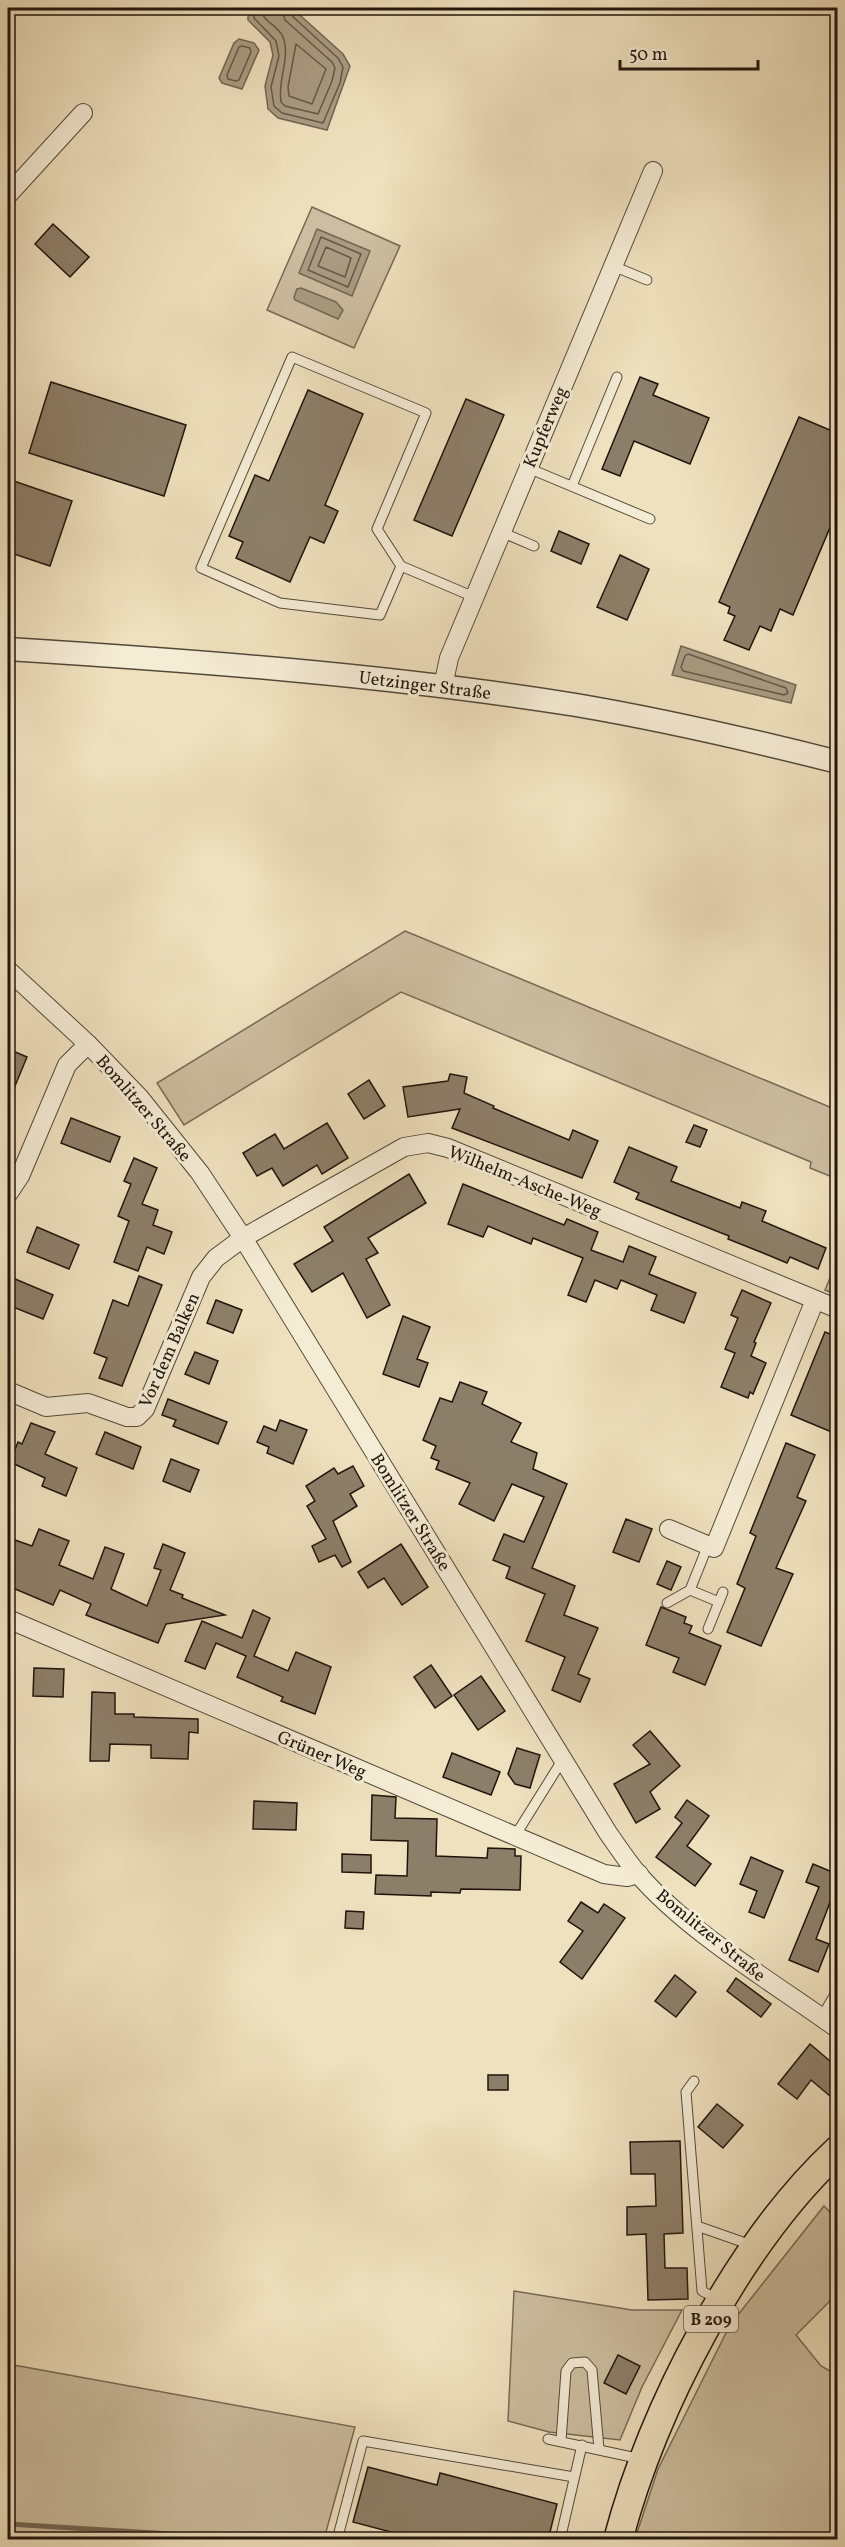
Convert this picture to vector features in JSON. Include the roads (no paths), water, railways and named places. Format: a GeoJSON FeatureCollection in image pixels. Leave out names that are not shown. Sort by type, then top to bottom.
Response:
{"type":"FeatureCollection","features":[{"type":"Feature","properties":{"kind":"main road","name":"B 209"},"geometry":{"type":"LineString","coordinates":[[618,2540],[643,2460],[687,2365],[721,2300],[756,2246],[800,2190],[837,2150]]}},
{"type":"Feature","properties":{"kind":"street"},"geometry":{"type":"LineString","coordinates":[[8,195],[83,113]]}},
{"type":"Feature","properties":{"kind":"street","name":"Kupferweg"},"geometry":{"type":"LineString","coordinates":[[443,686],[448,658],[653,171]]}},
{"type":"Feature","properties":{"kind":"street","name":"Uetzinger Straße"},"geometry":{"type":"LineString","coordinates":[[8,649],[326,672],[443,686],[578,705],[719,734],[837,762]]}},
{"type":"Feature","properties":{"kind":"street","name":"Bomlitzer Straße"},"geometry":{"type":"LineString","coordinates":[[8,970],[122,1078],[168,1131],[200,1173],[243,1238],[608,1833],[639,1875],[672,1907],[710,1938],[831,2024]]}},
{"type":"Feature","properties":{"kind":"street"},"geometry":{"type":"LineString","coordinates":[[8,1194],[20,1176],[67,1065],[88,1044]]}},
{"type":"Feature","properties":{"kind":"street","name":"Wilhelm-Asche-Weg"},"geometry":{"type":"LineString","coordinates":[[243,1238],[404,1147],[428,1143],[448,1148],[837,1309]]}},
{"type":"Feature","properties":{"kind":"street","name":"Vor dem Balken"},"geometry":{"type":"LineString","coordinates":[[8,1391],[46,1407],[88,1403],[127,1418],[137,1417],[145,1409],[201,1277],[216,1258],[243,1238]]}},
{"type":"Feature","properties":{"kind":"street"},"geometry":{"type":"LineString","coordinates":[[669,1529],[714,1548],[815,1300]]}},
{"type":"Feature","properties":{"kind":"street","name":"Grüner Weg"},"geometry":{"type":"LineString","coordinates":[[8,1619],[604,1874],[627,1877],[639,1875]]}},
{"type":"Feature","properties":{"kind":"street"},"geometry":{"type":"LineString","coordinates":[[831,2024],[837,1998]]}},
{"type":"Feature","properties":{"kind":"lane"},"geometry":{"type":"LineString","coordinates":[[613,266],[647,280]]}},
{"type":"Feature","properties":{"kind":"lane"},"geometry":{"type":"LineString","coordinates":[[401,566],[380,615],[280,603],[201,568],[292,357],[426,413],[376,529],[401,566],[474,597]]}},
{"type":"Feature","properties":{"kind":"lane"},"geometry":{"type":"LineString","coordinates":[[572,486],[617,377]]}},
{"type":"Feature","properties":{"kind":"lane"},"geometry":{"type":"LineString","coordinates":[[528,468],[650,519]]}},
{"type":"Feature","properties":{"kind":"lane"},"geometry":{"type":"LineString","coordinates":[[501,532],[534,546]]}},
{"type":"Feature","properties":{"kind":"lane"},"geometry":{"type":"LineString","coordinates":[[668,1603],[690,1590],[708,1545]]}},
{"type":"Feature","properties":{"kind":"lane"},"geometry":{"type":"LineString","coordinates":[[690,1590],[719,1602]]}},
{"type":"Feature","properties":{"kind":"lane"},"geometry":{"type":"LineString","coordinates":[[708,1629],[723,1592]]}},
{"type":"Feature","properties":{"kind":"lane"},"geometry":{"type":"LineString","coordinates":[[515,1836],[563,1759]]}},
{"type":"Feature","properties":{"kind":"lane"},"geometry":{"type":"LineString","coordinates":[[694,2081],[686,2092],[702,2291],[721,2300]]}},
{"type":"Feature","properties":{"kind":"lane"},"geometry":{"type":"LineString","coordinates":[[697,2226],[756,2246]]}},
{"type":"Feature","properties":{"kind":"lane"},"geometry":{"type":"LineString","coordinates":[[561,2441],[566,2372],[572,2363],[585,2362],[592,2370],[599,2449]]}},
{"type":"Feature","properties":{"kind":"lane"},"geometry":{"type":"LineString","coordinates":[[548,2439],[643,2460]]}},
{"type":"Feature","properties":{"kind":"lane"},"geometry":{"type":"LineString","coordinates":[[338,2540],[363,2441],[574,2477]]}},
{"type":"Feature","properties":{"kind":"lane"},"geometry":{"type":"LineString","coordinates":[[560,2540],[582,2445]]}},
{"type":"Feature","properties":{"kind":"water"},"geometry":{"type":"Polygon","coordinates":[[[248,8],[292,8],[343,54],[350,66],[327,130],[278,118],[268,109],[265,86],[273,55],[270,42],[248,20],[248,8]]]}},
{"type":"Feature","properties":{"kind":"water"},"geometry":{"type":"Polygon","coordinates":[[[239,39],[254,43],[259,50],[242,89],[222,83],[219,78],[234,43],[239,39]]]}},
{"type":"Feature","properties":{"kind":"water"},"geometry":{"type":"Polygon","coordinates":[[[317,229],[370,251],[352,296],[299,273],[317,229]]]}},
{"type":"Feature","properties":{"kind":"water"},"geometry":{"type":"Polygon","coordinates":[[[301,288],[336,302],[343,310],[338,319],[295,300],[297,289],[301,288]]]}},
{"type":"Feature","properties":{"kind":"water"},"geometry":{"type":"Polygon","coordinates":[[[681,646],[796,685],[791,703],[672,675],[681,646]]]}},
{"type":"Feature","properties":{"kind":"waterway"},"geometry":{"type":"LineString","coordinates":[[8,2524],[268,2540]]}}]}
